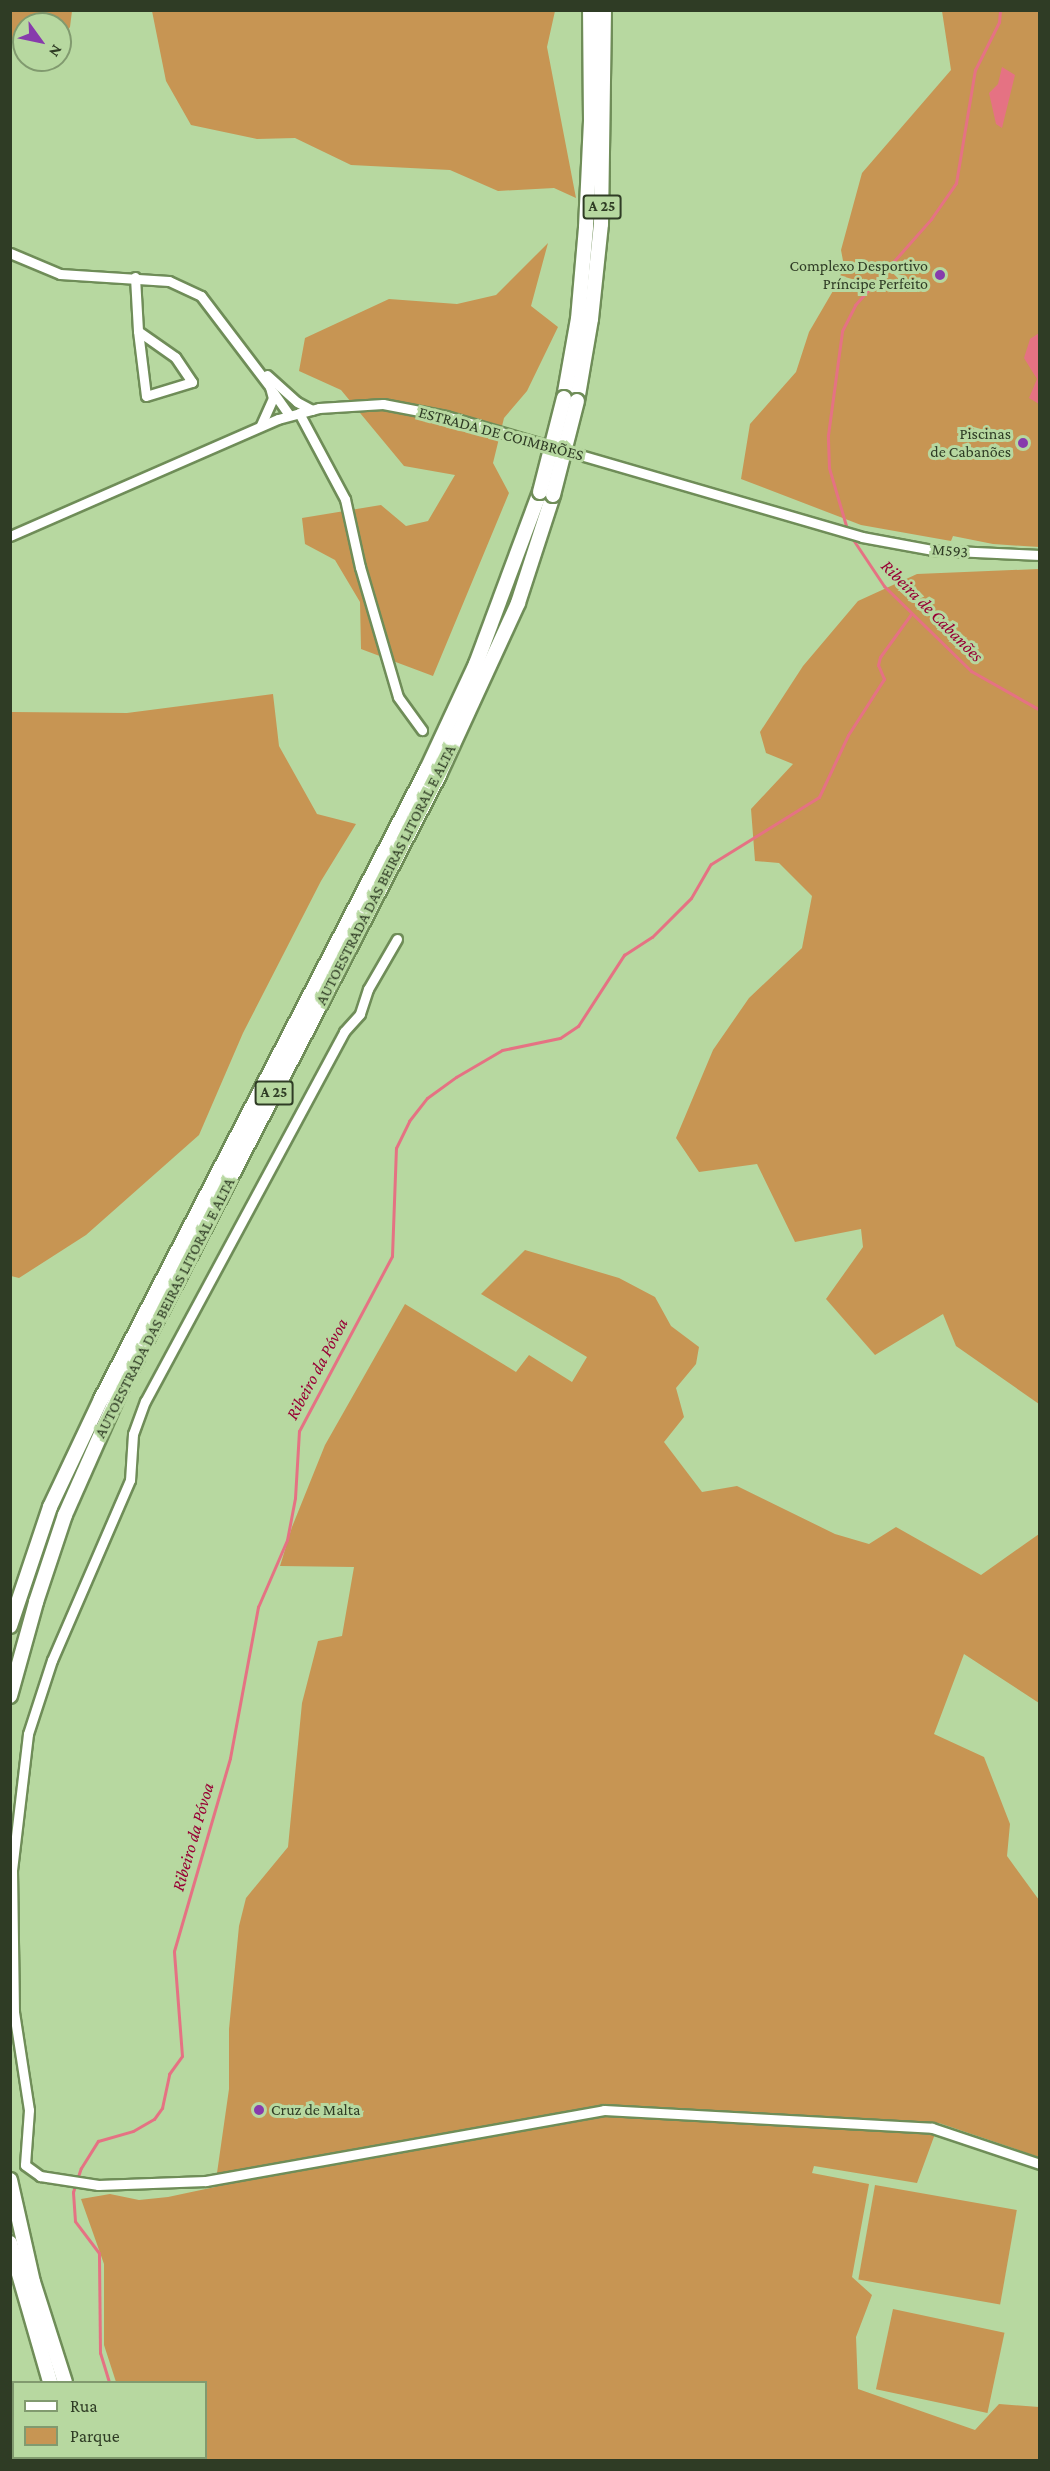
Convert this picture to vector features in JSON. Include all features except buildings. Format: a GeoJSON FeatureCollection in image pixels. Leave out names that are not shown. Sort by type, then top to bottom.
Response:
{"type":"FeatureCollection","features":[{"type":"Feature","properties":{"kind":"highway","name":"AUTOESTRADA DAS BEIRAS LITORAL E ALTA"},"geometry":{"type":"LineString","coordinates":[[571,400],[586,227],[591,121],[590,10]]}},
{"type":"Feature","properties":{"kind":"highway","name":"AUTOESTRADA DAS BEIRAS LITORAL E ALTA"},"geometry":{"type":"LineString","coordinates":[[10,1696],[36,1602],[65,1515],[119,1393],[444,764],[518,603],[591,319],[601,224],[604,10]]}},
{"type":"Feature","properties":{"kind":"highway","name":"AUTOESTRADA DAS BEIRAS LITORAL E ALTA"},"geometry":{"type":"LineString","coordinates":[[10,1626],[50,1507],[101,1399],[427,770],[503,600],[547,493]]}},
{"type":"Feature","properties":{"kind":"highway"},"geometry":{"type":"LineString","coordinates":[[10,2180],[33,2282],[65,2381]]}},
{"type":"Feature","properties":{"kind":"highway"},"geometry":{"type":"LineString","coordinates":[[10,2243],[50,2381]]}},
{"type":"Feature","properties":{"kind":"street"},"geometry":{"type":"LineString","coordinates":[[10,253],[60,274],[135,277],[169,281],[201,296],[289,415]]}},
{"type":"Feature","properties":{"kind":"street"},"geometry":{"type":"LineString","coordinates":[[135,277],[138,331],[146,396],[192,382],[175,357],[159,341],[138,331]]}},
{"type":"Feature","properties":{"kind":"street"},"geometry":{"type":"LineString","coordinates":[[243,350],[283,392],[312,410]]}},
{"type":"Feature","properties":{"kind":"street"},"geometry":{"type":"LineString","coordinates":[[261,426],[273,398],[270,387]]}},
{"type":"Feature","properties":{"kind":"street","name":"ESTRADA DE COIMBRÕES"},"geometry":{"type":"LineString","coordinates":[[10,536],[289,415],[312,410],[383,404],[446,416],[862,537]]}},
{"type":"Feature","properties":{"kind":"street"},"geometry":{"type":"LineString","coordinates":[[299,413],[345,499],[360,567],[398,698],[422,730]]}},
{"type":"Feature","properties":{"kind":"street","name":"M593"},"geometry":{"type":"LineString","coordinates":[[862,537],[932,550],[1040,555]]}},
{"type":"Feature","properties":{"kind":"street"},"geometry":{"type":"LineString","coordinates":[[397,939],[368,989],[360,1014],[344,1032],[145,1401],[133,1434],[130,1480],[52,1660],[28,1734],[12,1870],[14,2012],[29,2110],[25,2165],[40,2176],[80,2183],[141,2185],[225,2179],[604,2110],[932,2128],[1040,2164]]}},
{"type":"Feature","properties":{"kind":"green space"},"geometry":{"type":"Polygon","coordinates":[[[11,10],[72,11],[12,12],[11,39],[11,10]]]}},
{"type":"Feature","properties":{"kind":"green space"},"geometry":{"type":"Polygon","coordinates":[[[152,11],[555,11],[547,47],[576,198],[554,188],[498,191],[450,170],[351,165],[295,138],[257,139],[191,125],[166,81],[152,11]]]}},
{"type":"Feature","properties":{"kind":"green space","name":"Complexo Desportivo Príncipe Perfeito"},"geometry":{"type":"Polygon","coordinates":[[[942,11],[1039,11],[1039,547],[993,544],[953,536],[951,541],[861,525],[741,479],[750,424],[796,372],[809,332],[837,284],[844,266],[841,250],[862,173],[951,70],[942,11]]]}},
{"type":"Feature","properties":{"kind":"green space"},"geometry":{"type":"Polygon","coordinates":[[[548,243],[531,306],[558,327],[527,391],[504,418],[493,463],[509,493],[433,676],[361,649],[360,602],[335,560],[305,544],[302,518],[381,505],[406,526],[428,521],[455,475],[404,466],[341,390],[299,371],[305,338],[389,299],[457,304],[496,295],[548,243]]]}},
{"type":"Feature","properties":{"kind":"green space"},"geometry":{"type":"Polygon","coordinates":[[[1040,569],[1039,1404],[956,1346],[943,1314],[875,1355],[826,1299],[863,1247],[861,1229],[795,1242],[757,1164],[699,1172],[676,1138],[713,1050],[749,998],[802,948],[812,896],[779,863],[755,861],[751,809],[793,764],[766,753],[760,732],[803,666],[858,601],[917,574],[1040,569]]]}},
{"type":"Feature","properties":{"kind":"green space"},"geometry":{"type":"Polygon","coordinates":[[[273,694],[279,746],[317,814],[356,824],[321,881],[243,1033],[199,1135],[86,1235],[19,1278],[11,1276],[11,712],[127,713],[273,694]]]}},
{"type":"Feature","properties":{"kind":"green space"},"geometry":{"type":"Polygon","coordinates":[[[525,1250],[619,1278],[655,1297],[671,1326],[699,1347],[696,1364],[676,1388],[684,1417],[664,1442],[702,1492],[737,1486],[835,1534],[869,1544],[896,1527],[981,1575],[1039,1534],[1039,1703],[964,1654],[934,1734],[984,1757],[1010,1824],[1007,1856],[1039,1900],[1039,2157],[939,2123],[917,2183],[814,2166],[812,2173],[869,2184],[852,2277],[872,2295],[856,2337],[858,2389],[975,2430],[999,2404],[1039,2407],[1039,2460],[201,2460],[200,2459],[207,2459],[207,2381],[116,2381],[104,2345],[104,2264],[81,2199],[110,2194],[139,2200],[168,2197],[215,2187],[229,2089],[229,2029],[239,1926],[246,1898],[288,1847],[302,1703],[318,1641],[342,1636],[354,1567],[280,1566],[292,1527],[325,1445],[405,1304],[516,1372],[529,1355],[572,1382],[587,1357],[481,1294],[525,1250]]]}},
{"type":"Feature","properties":{"kind":"green space"},"geometry":{"type":"Polygon","coordinates":[[[875,2185],[1017,2210],[1000,2305],[858,2280],[875,2185]]]}},
{"type":"Feature","properties":{"kind":"green space"},"geometry":{"type":"Polygon","coordinates":[[[893,2309],[1005,2333],[987,2413],[876,2389],[893,2309]]]}},
{"type":"Feature","properties":{"kind":"shaded area"},"geometry":{"type":"Polygon","coordinates":[[[1002,67],[1015,75],[1002,128],[996,124],[989,93],[998,84],[1002,67]]]}},
{"type":"Feature","properties":{"kind":"shaded area"},"geometry":{"type":"Polygon","coordinates":[[[1039,333],[1039,404],[1029,398],[1037,379],[1024,358],[1030,339],[1039,333]]]}},
{"type":"Feature","properties":{"kind":"waterway","name":"Ribeira de Cabanões"},"geometry":{"type":"LineString","coordinates":[[847,529],[829,468],[828,435],[842,331],[855,305],[931,219],[956,183],[975,70],[999,22],[1000,10]]}},
{"type":"Feature","properties":{"kind":"waterway","name":"Ribeira de Cabanões"},"geometry":{"type":"LineString","coordinates":[[852,538],[884,586],[971,671],[1040,710]]}},
{"type":"Feature","properties":{"kind":"waterway","name":"Ribeiro da Póvoa"},"geometry":{"type":"LineString","coordinates":[[109,2381],[100,2353],[99,2253],[75,2221],[73,2192],[81,2168],[98,2141],[133,2131],[154,2119],[162,2108],[169,2074],[182,2056],[174,1951],[230,1758],[258,1607],[287,1540],[295,1498],[299,1431],[392,1256],[396,1148],[409,1121],[427,1098],[456,1077],[502,1050],[560,1038],[578,1026],[624,955],[652,937],[691,898],[711,864],[819,797],[848,735],[884,679],[878,665],[880,657],[911,614]]}},
{"type":"Feature","properties":{"kind":"place","name":"Complexo Desportivo Príncipe Perfeito"},"geometry":{"type":"Point","coordinates":[940,275]}},
{"type":"Feature","properties":{"kind":"place","name":"Piscinas de Cabanões"},"geometry":{"type":"Point","coordinates":[1023,443]}},
{"type":"Feature","properties":{"kind":"place","name":"Cruz de Malta"},"geometry":{"type":"Point","coordinates":[259,2110]}}]}
